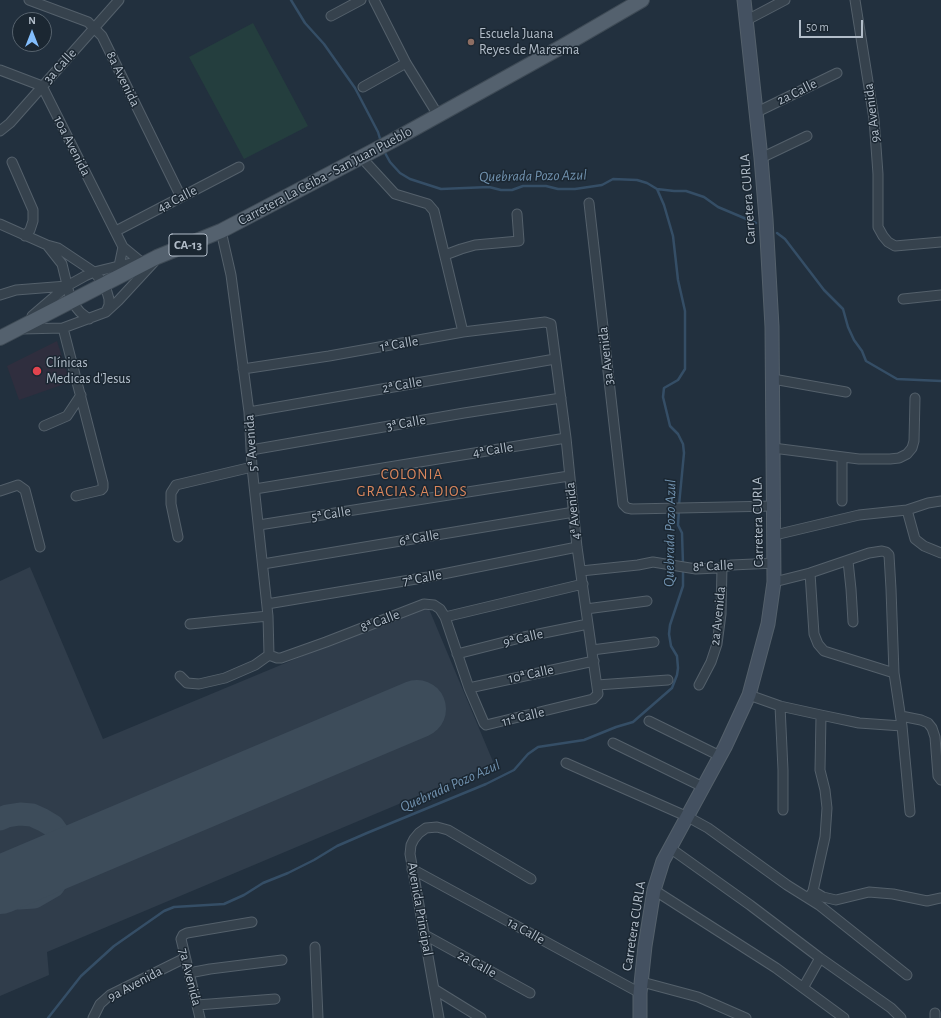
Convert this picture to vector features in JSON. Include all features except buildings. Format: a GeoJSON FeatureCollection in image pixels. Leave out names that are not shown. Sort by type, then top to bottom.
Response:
{"type":"FeatureCollection","features":[{"type":"Feature","properties":{"kind":"main road","name":"Carretera La Ceiba - San Juan Pueblo"},"geometry":{"type":"LineString","coordinates":[[0,338],[158,258],[221,231],[375,150],[642,0]]}},
{"type":"Feature","properties":{"kind":"main road","name":"Carretera CURLA"},"geometry":{"type":"LineString","coordinates":[[640,1018],[645,946],[654,890],[663,861],[720,756],[749,695],[768,624],[774,582],[775,535],[772,327],[761,158],[744,0]]}},
{"type":"Feature","properties":{"kind":"street","name":"8a Avenida"},"geometry":{"type":"LineString","coordinates":[[29,0],[88,22],[102,36],[181,197]]}},
{"type":"Feature","properties":{"kind":"street","name":"3a Calle"},"geometry":{"type":"LineString","coordinates":[[0,131],[10,123],[119,0]]}},
{"type":"Feature","properties":{"kind":"street"},"geometry":{"type":"LineString","coordinates":[[331,16],[361,0]]}},
{"type":"Feature","properties":{"kind":"street"},"geometry":{"type":"LineString","coordinates":[[374,0],[406,63],[438,115]]}},
{"type":"Feature","properties":{"kind":"street"},"geometry":{"type":"LineString","coordinates":[[747,20],[785,0]]}},
{"type":"Feature","properties":{"kind":"street","name":"9a Avenida"},"geometry":{"type":"LineString","coordinates":[[855,0],[874,119],[878,174],[878,227],[882,236],[895,246],[941,242]]}},
{"type":"Feature","properties":{"kind":"street"},"geometry":{"type":"LineString","coordinates":[[363,87],[406,63]]}},
{"type":"Feature","properties":{"kind":"street"},"geometry":{"type":"LineString","coordinates":[[0,70],[42,86]]}},
{"type":"Feature","properties":{"kind":"street","name":"2a Calle"},"geometry":{"type":"LineString","coordinates":[[757,112],[837,73]]}},
{"type":"Feature","properties":{"kind":"street","name":"10a Avenida"},"geometry":{"type":"LineString","coordinates":[[42,86],[123,247]]}},
{"type":"Feature","properties":{"kind":"street"},"geometry":{"type":"LineString","coordinates":[[761,158],[807,136]]}},
{"type":"Feature","properties":{"kind":"street"},"geometry":{"type":"LineString","coordinates":[[361,157],[395,194],[431,206],[434,211],[464,332]]}},
{"type":"Feature","properties":{"kind":"street"},"geometry":{"type":"LineString","coordinates":[[12,162],[33,210],[33,221],[26,236]]}},
{"type":"Feature","properties":{"kind":"street","name":"4a Calle"},"geometry":{"type":"LineString","coordinates":[[116,231],[239,167]]}},
{"type":"Feature","properties":{"kind":"street","name":"3a Avenida"},"geometry":{"type":"LineString","coordinates":[[589,203],[622,504],[627,508],[632,509],[774,506]]}},
{"type":"Feature","properties":{"kind":"street"},"geometry":{"type":"LineString","coordinates":[[445,255],[461,248],[475,245],[519,241],[517,214]]}},
{"type":"Feature","properties":{"kind":"street"},"geometry":{"type":"LineString","coordinates":[[0,224],[47,245],[58,248],[94,272],[105,284],[109,299],[109,306],[106,312]]}},
{"type":"Feature","properties":{"kind":"street","name":"5ª Avenida"},"geometry":{"type":"LineString","coordinates":[[221,231],[231,275],[249,412],[252,467],[268,616],[269,655]]}},
{"type":"Feature","properties":{"kind":"street"},"geometry":{"type":"LineString","coordinates":[[47,245],[62,264],[71,301],[80,312],[89,319]]}},
{"type":"Feature","properties":{"kind":"street"},"geometry":{"type":"LineString","coordinates":[[119,266],[123,247],[140,261]]}},
{"type":"Feature","properties":{"kind":"street"},"geometry":{"type":"LineString","coordinates":[[18,329],[67,286],[94,272],[158,258]]}},
{"type":"Feature","properties":{"kind":"street"},"geometry":{"type":"LineString","coordinates":[[18,329],[62,328],[106,312],[158,258]]}},
{"type":"Feature","properties":{"kind":"street"},"geometry":{"type":"LineString","coordinates":[[0,295],[16,290],[67,286]]}},
{"type":"Feature","properties":{"kind":"street"},"geometry":{"type":"LineString","coordinates":[[903,299],[941,295]]}},
{"type":"Feature","properties":{"kind":"street","name":"1ª Calle"},"geometry":{"type":"LineString","coordinates":[[243,369],[329,356],[464,332],[545,322],[548,322],[552,328]]}},
{"type":"Feature","properties":{"kind":"street"},"geometry":{"type":"LineString","coordinates":[[62,328],[81,395],[103,483],[103,488],[100,490],[76,496]]}},
{"type":"Feature","properties":{"kind":"street","name":"4ª Avenida"},"geometry":{"type":"LineString","coordinates":[[552,328],[566,438],[577,548],[598,689]]}},
{"type":"Feature","properties":{"kind":"street","name":"2ª Calle"},"geometry":{"type":"LineString","coordinates":[[249,412],[555,359]]}},
{"type":"Feature","properties":{"kind":"street"},"geometry":{"type":"LineString","coordinates":[[773,379],[846,392]]}},
{"type":"Feature","properties":{"kind":"street"},"geometry":{"type":"LineString","coordinates":[[44,426],[67,416],[81,395]]}},
{"type":"Feature","properties":{"kind":"street","name":"3ª Calle"},"geometry":{"type":"LineString","coordinates":[[251,450],[464,413],[561,398]]}},
{"type":"Feature","properties":{"kind":"street"},"geometry":{"type":"LineString","coordinates":[[773,448],[859,459],[899,458],[907,454],[912,448],[914,441],[915,398]]}},
{"type":"Feature","properties":{"kind":"street","name":"4ª Calle"},"geometry":{"type":"LineString","coordinates":[[255,489],[566,438]]}},
{"type":"Feature","properties":{"kind":"street"},"geometry":{"type":"LineString","coordinates":[[842,457],[842,501]]}},
{"type":"Feature","properties":{"kind":"street"},"geometry":{"type":"LineString","coordinates":[[178,537],[171,504],[171,493],[176,485],[252,467]]}},
{"type":"Feature","properties":{"kind":"street","name":"5ª Calle"},"geometry":{"type":"LineString","coordinates":[[259,525],[569,476]]}},
{"type":"Feature","properties":{"kind":"street"},"geometry":{"type":"LineString","coordinates":[[0,491],[18,485],[25,490],[40,547]]}},
{"type":"Feature","properties":{"kind":"street"},"geometry":{"type":"LineString","coordinates":[[775,535],[859,515],[907,510],[928,503],[941,501]]}},
{"type":"Feature","properties":{"kind":"street"},"geometry":{"type":"LineString","coordinates":[[907,510],[915,539],[924,546],[941,553]]}},
{"type":"Feature","properties":{"kind":"street","name":"6ª Calle"},"geometry":{"type":"LineString","coordinates":[[263,564],[574,512]]}},
{"type":"Feature","properties":{"kind":"street","name":"7ª Calle"},"geometry":{"type":"LineString","coordinates":[[267,604],[428,577],[577,548]]}},
{"type":"Feature","properties":{"kind":"street"},"geometry":{"type":"LineString","coordinates":[[774,582],[810,573],[876,552],[882,551],[889,555],[894,673],[901,716],[910,812]]}},
{"type":"Feature","properties":{"kind":"street"},"geometry":{"type":"LineString","coordinates":[[848,561],[853,622]]}},
{"type":"Feature","properties":{"kind":"street","name":"8ª Calle"},"geometry":{"type":"LineString","coordinates":[[581,571],[653,562],[687,568],[703,569],[775,563]]}},
{"type":"Feature","properties":{"kind":"street","name":"2a Avenida"},"geometry":{"type":"LineString","coordinates":[[699,685],[711,662],[718,644],[721,614],[722,568]]}},
{"type":"Feature","properties":{"kind":"street"},"geometry":{"type":"LineString","coordinates":[[810,573],[814,634],[818,644],[824,651],[894,673]]}},
{"type":"Feature","properties":{"kind":"street"},"geometry":{"type":"LineString","coordinates":[[469,688],[445,618],[583,584]]}},
{"type":"Feature","properties":{"kind":"street"},"geometry":{"type":"LineString","coordinates":[[586,609],[647,601]]}},
{"type":"Feature","properties":{"kind":"street","name":"8ª Calle"},"geometry":{"type":"LineString","coordinates":[[269,655],[281,658],[424,604],[434,605],[440,609],[445,618]]}},
{"type":"Feature","properties":{"kind":"street"},"geometry":{"type":"LineString","coordinates":[[190,624],[268,616]]}},
{"type":"Feature","properties":{"kind":"street","name":"9ª Calle"},"geometry":{"type":"LineString","coordinates":[[457,654],[524,637],[588,624]]}},
{"type":"Feature","properties":{"kind":"street"},"geometry":{"type":"LineString","coordinates":[[592,650],[654,642]]}},
{"type":"Feature","properties":{"kind":"street"},"geometry":{"type":"LineString","coordinates":[[180,676],[187,683],[199,684],[225,678],[255,665],[269,655]]}},
{"type":"Feature","properties":{"kind":"street","name":"10ª Calle"},"geometry":{"type":"LineString","coordinates":[[469,688],[594,661]]}},
{"type":"Feature","properties":{"kind":"street"},"geometry":{"type":"LineString","coordinates":[[598,689],[668,680]]}},
{"type":"Feature","properties":{"kind":"street","name":"11ª Calle"},"geometry":{"type":"LineString","coordinates":[[469,688],[484,724],[488,725],[593,699],[598,689]]}},
{"type":"Feature","properties":{"kind":"street"},"geometry":{"type":"LineString","coordinates":[[749,695],[780,706],[859,723],[902,726]]}},
{"type":"Feature","properties":{"kind":"street"},"geometry":{"type":"LineString","coordinates":[[780,706],[783,770],[782,810]]}},
{"type":"Feature","properties":{"kind":"street"},"geometry":{"type":"LineString","coordinates":[[811,895],[825,836],[827,808],[825,790],[820,770],[820,715]]}},
{"type":"Feature","properties":{"kind":"street"},"geometry":{"type":"LineString","coordinates":[[901,716],[921,720],[928,723],[932,728],[935,737],[938,776],[941,780]]}},
{"type":"Feature","properties":{"kind":"street"},"geometry":{"type":"LineString","coordinates":[[649,721],[720,756]]}},
{"type":"Feature","properties":{"kind":"street"},"geometry":{"type":"LineString","coordinates":[[613,744],[703,787]]}},
{"type":"Feature","properties":{"kind":"street"},"geometry":{"type":"LineString","coordinates":[[566,763],[688,817],[708,828],[787,885],[811,895],[836,900],[869,892],[893,894],[927,901],[941,898]]}},
{"type":"Feature","properties":{"kind":"street","name":"Avenida Principal"},"geometry":{"type":"LineString","coordinates":[[439,1018],[412,869],[410,854],[411,845],[414,838],[426,828],[437,827],[448,830],[531,879]]}},
{"type":"Feature","properties":{"kind":"street"},"geometry":{"type":"LineString","coordinates":[[670,848],[891,1008],[901,1018]]}},
{"type":"Feature","properties":{"kind":"street","name":"1a Calle"},"geometry":{"type":"LineString","coordinates":[[412,869],[641,987],[698,997],[746,1018]]}},
{"type":"Feature","properties":{"kind":"street"},"geometry":{"type":"LineString","coordinates":[[654,890],[776,968],[844,1018]]}},
{"type":"Feature","properties":{"kind":"street"},"geometry":{"type":"LineString","coordinates":[[811,895],[907,975]]}},
{"type":"Feature","properties":{"kind":"street","name":"7a Avenida"},"geometry":{"type":"LineString","coordinates":[[200,1018],[181,939],[183,935],[187,933],[252,922]]}},
{"type":"Feature","properties":{"kind":"street","name":"2a Calle"},"geometry":{"type":"LineString","coordinates":[[425,935],[530,993]]}},
{"type":"Feature","properties":{"kind":"street"},"geometry":{"type":"LineString","coordinates":[[315,947],[318,1018]]}},
{"type":"Feature","properties":{"kind":"street","name":"9a Avenida"},"geometry":{"type":"LineString","coordinates":[[93,1018],[100,1004],[110,995],[185,958]]}},
{"type":"Feature","properties":{"kind":"street"},"geometry":{"type":"LineString","coordinates":[[803,988],[820,958]]}},
{"type":"Feature","properties":{"kind":"street"},"geometry":{"type":"LineString","coordinates":[[189,973],[282,960]]}},
{"type":"Feature","properties":{"kind":"street"},"geometry":{"type":"LineString","coordinates":[[434,989],[481,1018]]}},
{"type":"Feature","properties":{"kind":"street"},"geometry":{"type":"LineString","coordinates":[[197,1005],[275,999]]}},
{"type":"Feature","properties":{"kind":"shaded area","name":"Clínicas Medicas d'Jesus"},"geometry":{"type":"Polygon","coordinates":[[[57,341],[70,382],[19,400],[7,366],[57,341]]]}},
{"type":"Feature","properties":{"kind":"shaded area"},"geometry":{"type":"Polygon","coordinates":[[[30,567],[103,739],[425,605],[429,609],[494,764],[47,952],[49,975],[0,996],[0,581],[30,567]]]}},
{"type":"Feature","properties":{"kind":"green space"},"geometry":{"type":"Polygon","coordinates":[[[253,23],[308,126],[244,159],[189,57],[253,23]]]}},
{"type":"Feature","properties":{"kind":"waterway","name":"Quebrada Pozo Azul"},"geometry":{"type":"LineString","coordinates":[[291,0],[305,23],[324,44],[355,88],[378,132],[381,142]]}},
{"type":"Feature","properties":{"kind":"waterway","name":"Quebrada Pozo Azul"},"geometry":{"type":"LineString","coordinates":[[384,151],[390,162],[400,173],[410,179],[441,189],[489,187],[501,190],[512,190],[523,186],[546,186],[558,189],[575,189],[602,185],[613,179],[637,180],[647,183],[657,189],[664,205],[673,236],[678,280],[685,311],[685,369],[678,380],[664,388],[663,397],[670,426],[678,434],[683,444],[684,453],[679,505]]}},
{"type":"Feature","properties":{"kind":"waterway"},"geometry":{"type":"LineString","coordinates":[[657,189],[686,191],[704,197],[718,207],[756,223]]}},
{"type":"Feature","properties":{"kind":"waterway"},"geometry":{"type":"LineString","coordinates":[[777,233],[785,239],[824,290],[843,309],[848,327],[866,361],[897,379],[941,381]]}},
{"type":"Feature","properties":{"kind":"waterway","name":"Quebrada Pozo Azul"},"geometry":{"type":"LineString","coordinates":[[679,510],[678,525],[682,533],[683,564]]}},
{"type":"Feature","properties":{"kind":"waterway","name":"Quebrada Pozo Azul"},"geometry":{"type":"LineString","coordinates":[[48,1018],[81,976],[114,946],[164,911],[174,907],[224,904],[244,895],[263,883],[314,860],[337,846],[486,784],[514,770],[528,754],[538,747],[584,740],[633,722],[672,688],[677,675],[677,656],[671,646],[669,634],[670,625],[683,586],[683,569]]}},
{"type":"Feature","properties":{"kind":"taxiway"},"geometry":{"type":"LineString","coordinates":[[0,819],[7,816],[20,814],[32,815],[43,820],[53,826],[60,836],[64,850],[61,874],[53,886],[34,897],[19,898],[0,896]]}},
{"type":"Feature","properties":{"kind":"runway"},"geometry":{"type":"LineString","coordinates":[[0,885],[417,709]]}},
{"type":"Feature","properties":{"kind":"place","name":"Escuela Juana Reyes de Maresma"},"geometry":{"type":"Point","coordinates":[471,42]}},
{"type":"Feature","properties":{"kind":"place","name":"Clínicas Medicas d'Jesus"},"geometry":{"type":"Point","coordinates":[37,371]}},
{"type":"Feature","properties":{"kind":"district","name":"COLONIA GRACIAS A DIOS"},"geometry":{"type":"Point","coordinates":[412,482]}}]}
